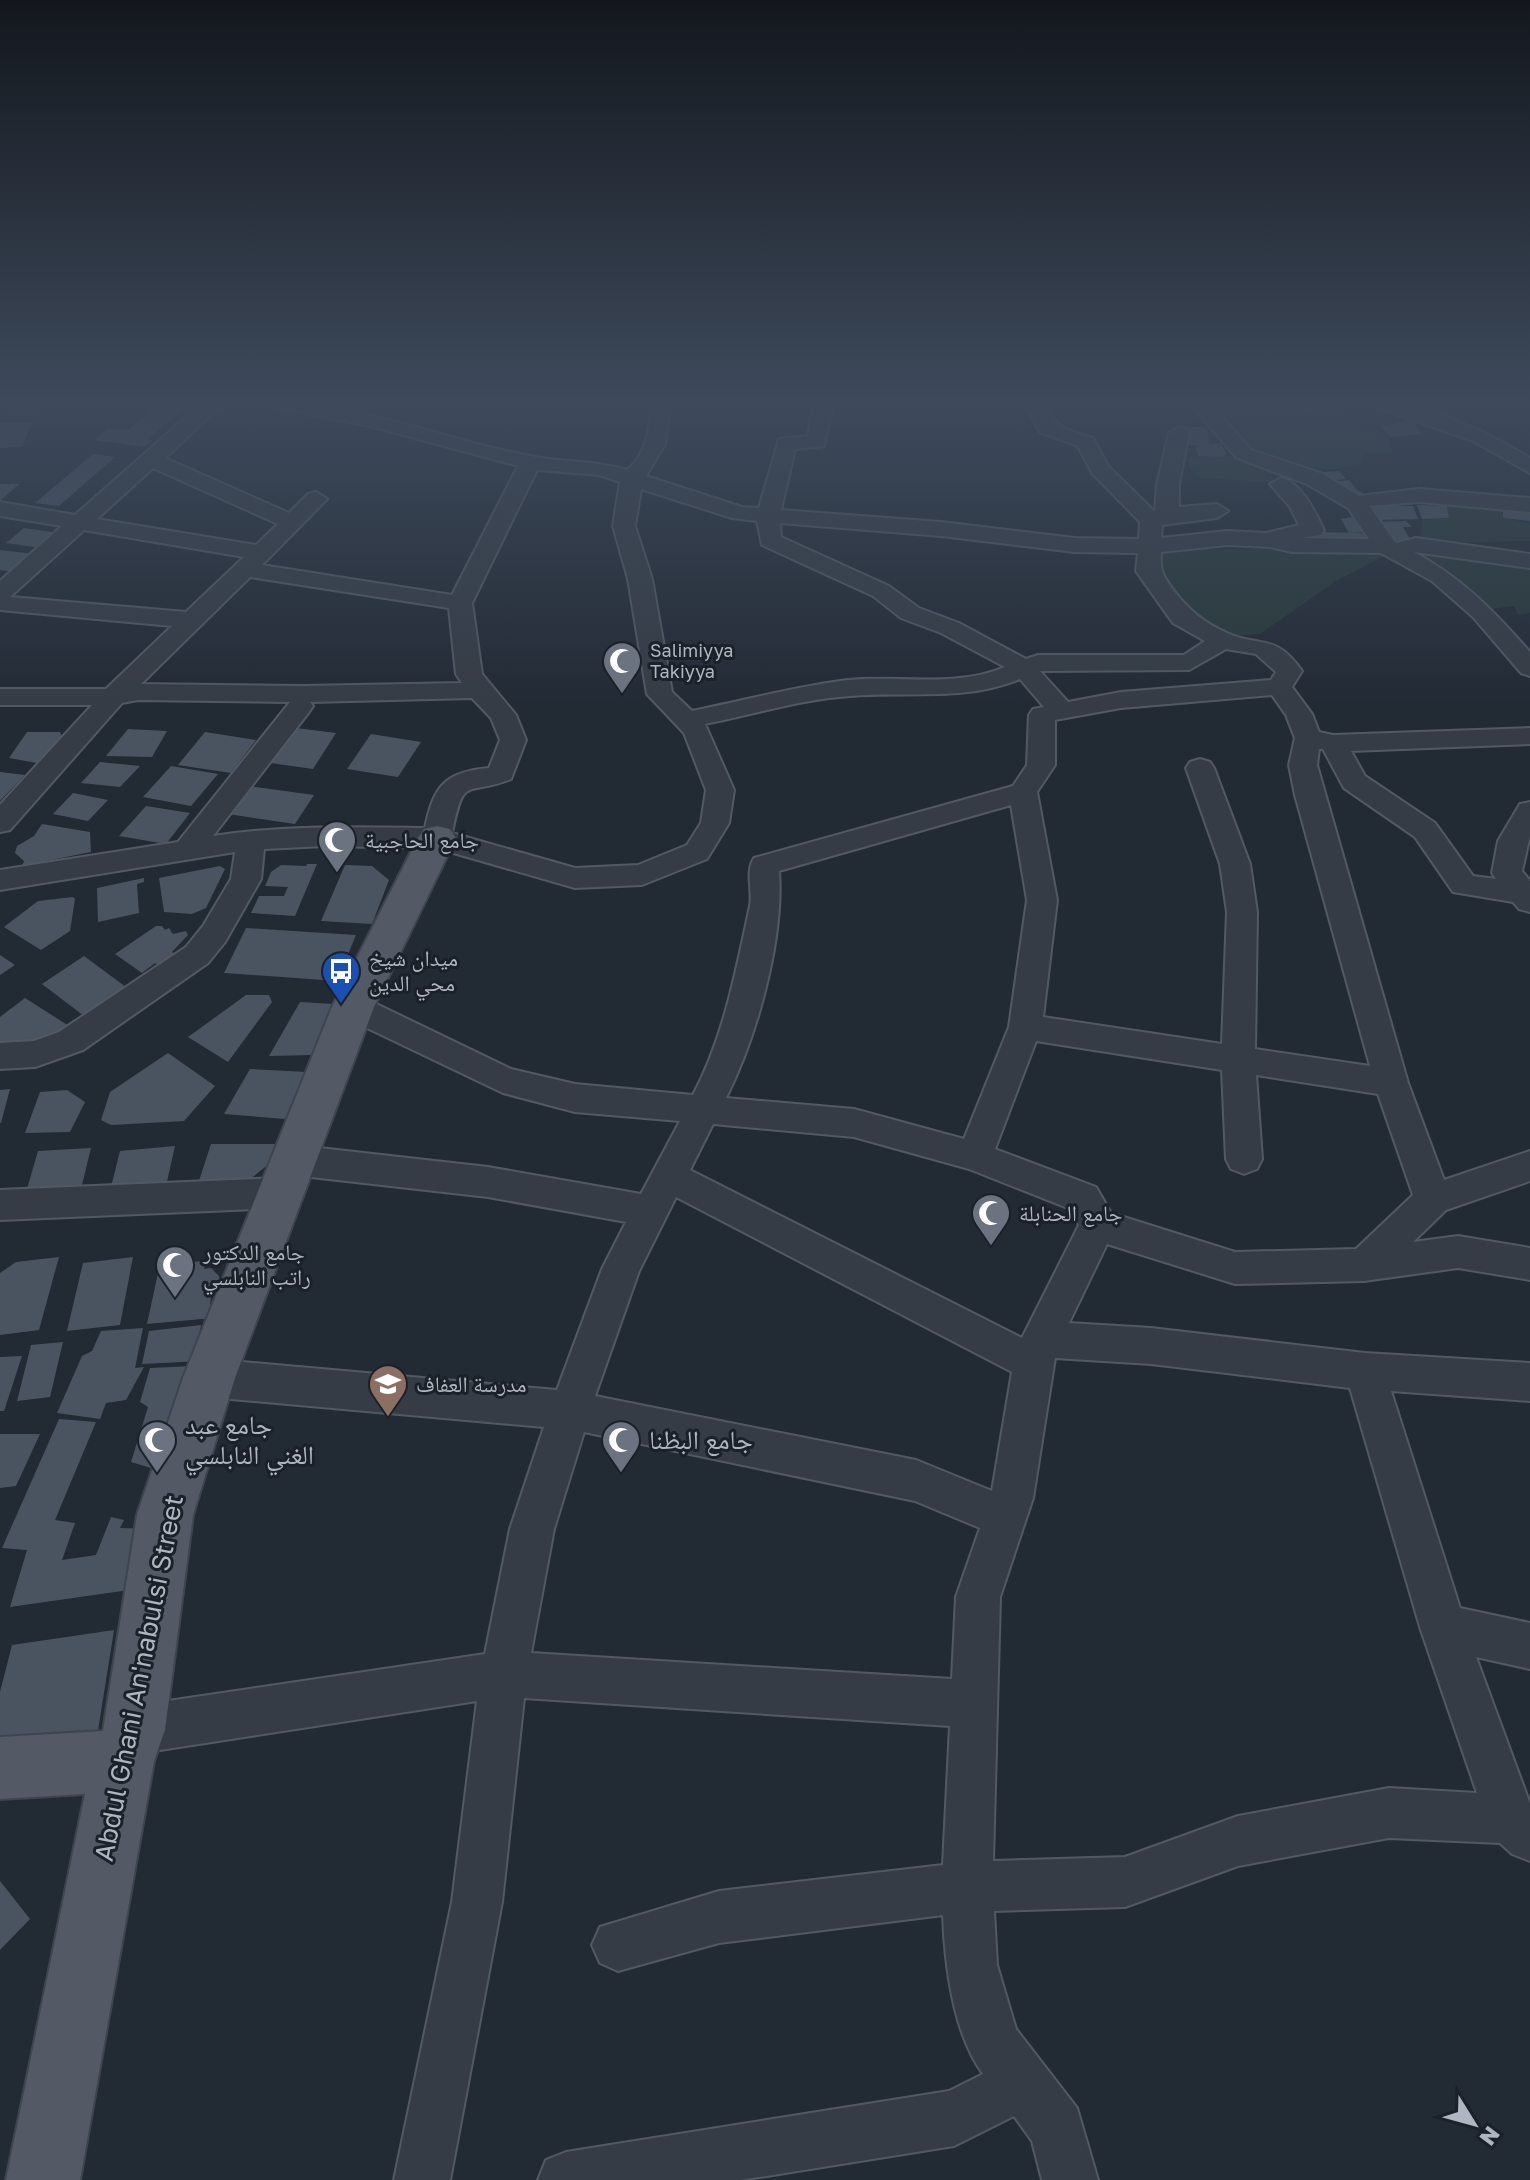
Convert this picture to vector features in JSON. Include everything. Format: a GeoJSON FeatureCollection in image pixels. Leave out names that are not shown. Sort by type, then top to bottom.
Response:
{"type":"FeatureCollection","features":[{"type":"Feature","properties":{"kind":"main road","name":"Abdul Ghani An'nabulsi Street"},"geometry":{"type":"LineString","coordinates":[[43,2180],[129,1746],[165,1515],[209,1378],[353,1007],[437,838]]}},
{"type":"Feature","properties":{"kind":"main road"},"geometry":{"type":"LineString","coordinates":[[0,1768],[129,1746]]}},
{"type":"Feature","properties":{"kind":"street"},"geometry":{"type":"LineString","coordinates":[[0,593],[99,505]]}},
{"type":"Feature","properties":{"kind":"street"},"geometry":{"type":"LineString","coordinates":[[253,505],[292,522]]}},
{"type":"Feature","properties":{"kind":"street"},"geometry":{"type":"LineString","coordinates":[[0,823],[113,697],[310,505]]}},
{"type":"Feature","properties":{"kind":"street"},"geometry":{"type":"LineString","coordinates":[[437,838],[449,792],[468,779],[490,779],[501,773],[513,740],[503,715],[487,700],[469,674],[460,603],[509,505]]}},
{"type":"Feature","properties":{"kind":"street"},"geometry":{"type":"LineString","coordinates":[[0,880],[250,840],[325,836],[437,838],[575,878],[642,875],[697,852],[715,823],[720,790],[696,730],[660,694],[640,579],[624,526],[627,505]]}},
{"type":"Feature","properties":{"kind":"street"},"geometry":{"type":"LineString","coordinates":[[711,505],[740,513],[941,529],[1075,545],[1149,546],[1227,538],[1270,540],[1292,545],[1390,548],[1416,545],[1530,561]]}},
{"type":"Feature","properties":{"kind":"street"},"geometry":{"type":"LineString","coordinates":[[771,505],[768,516],[770,540],[881,591],[910,613],[950,628],[1023,668],[1062,711]]}},
{"type":"Feature","properties":{"kind":"street"},"geometry":{"type":"LineString","coordinates":[[1143,505],[1159,518],[1217,511]]}},
{"type":"Feature","properties":{"kind":"street"},"geometry":{"type":"LineString","coordinates":[[1163,505],[1149,546],[1148,571],[1182,618],[1222,641],[1264,648],[1289,671],[1279,687]]}},
{"type":"Feature","properties":{"kind":"street"},"geometry":{"type":"LineString","coordinates":[[1270,540],[1275,535],[1313,530],[1309,505]]}},
{"type":"Feature","properties":{"kind":"street"},"geometry":{"type":"LineString","coordinates":[[1357,505],[1390,548],[1440,576],[1472,603],[1530,668]]}},
{"type":"Feature","properties":{"kind":"street"},"geometry":{"type":"LineString","coordinates":[[0,509],[78,522],[460,603]]}},
{"type":"Feature","properties":{"kind":"street"},"geometry":{"type":"LineString","coordinates":[[0,603],[191,620]]}},
{"type":"Feature","properties":{"kind":"street"},"geometry":{"type":"LineString","coordinates":[[685,720],[848,688],[952,687],[991,682],[1038,663],[1189,662],[1222,641]]}},
{"type":"Feature","properties":{"kind":"street"},"geometry":{"type":"LineString","coordinates":[[422,2180],[477,1902],[504,1674],[532,1529],[570,1410],[621,1269],[707,1108],[725,1067],[750,982],[766,899],[764,865],[1023,792],[1041,765],[1042,715],[1121,700],[1279,687]]}},
{"type":"Feature","properties":{"kind":"street"},"geometry":{"type":"LineString","coordinates":[[1279,687],[1354,782],[1425,830],[1464,885],[1528,898]]}},
{"type":"Feature","properties":{"kind":"street"},"geometry":{"type":"LineString","coordinates":[[0,697],[113,697],[138,692],[487,700]]}},
{"type":"Feature","properties":{"kind":"street"},"geometry":{"type":"LineString","coordinates":[[113,697],[128,704],[300,706],[410,698]]}},
{"type":"Feature","properties":{"kind":"street"},"geometry":{"type":"LineString","coordinates":[[186,851],[300,706]]}},
{"type":"Feature","properties":{"kind":"street"},"geometry":{"type":"LineString","coordinates":[[1320,740],[1530,736]]}},
{"type":"Feature","properties":{"kind":"street"},"geometry":{"type":"LineString","coordinates":[[1320,740],[1303,765],[1309,795],[1391,1083],[1433,1199]]}},
{"type":"Feature","properties":{"kind":"street"},"geometry":{"type":"LineString","coordinates":[[1200,768],[1235,864],[1242,912],[1238,1059],[1244,1159]]}},
{"type":"Feature","properties":{"kind":"street"},"geometry":{"type":"LineString","coordinates":[[975,1156],[1025,1027],[1042,900],[1023,792]]}},
{"type":"Feature","properties":{"kind":"street"},"geometry":{"type":"LineString","coordinates":[[1528,898],[1507,873],[1530,811]]}},
{"type":"Feature","properties":{"kind":"street"},"geometry":{"type":"LineString","coordinates":[[0,1056],[35,1054],[71,1041],[197,955],[214,934],[246,879],[250,866],[250,840]]}},
{"type":"Feature","properties":{"kind":"street"},"geometry":{"type":"LineString","coordinates":[[353,1007],[503,1080],[575,1098],[854,1123],[975,1156],[1083,1198],[1098,1225],[1235,1268],[1364,1265],[1458,1252],[1530,1264]]}},
{"type":"Feature","properties":{"kind":"street"},"geometry":{"type":"LineString","coordinates":[[1025,1027],[1391,1083]]}},
{"type":"Feature","properties":{"kind":"street"},"geometry":{"type":"LineString","coordinates":[[1364,1265],[1433,1199],[1530,1166]]}},
{"type":"Feature","properties":{"kind":"street"},"geometry":{"type":"LineString","coordinates":[[0,1205],[286,1176],[488,1182],[651,1211]]}},
{"type":"Feature","properties":{"kind":"street"},"geometry":{"type":"LineString","coordinates":[[669,1176],[1037,1351],[1151,1346],[1365,1371],[1530,1382]]}},
{"type":"Feature","properties":{"kind":"street"},"geometry":{"type":"LineString","coordinates":[[1070,2180],[1057,2128],[993,2043],[971,1965],[967,1887],[978,1597],[1012,1498],[1037,1351],[1098,1225]]}},
{"type":"Feature","properties":{"kind":"street"},"geometry":{"type":"LineString","coordinates":[[618,1945],[719,1917],[967,1887],[1125,1882],[1238,1841],[1389,1813],[1520,1827],[1443,1627],[1365,1371]]}},
{"type":"Feature","properties":{"kind":"street"},"geometry":{"type":"LineString","coordinates":[[209,1378],[570,1410],[916,1481],[1005,1517]]}},
{"type":"Feature","properties":{"kind":"street"},"geometry":{"type":"LineString","coordinates":[[1443,1627],[1530,1646]]}},
{"type":"Feature","properties":{"kind":"street"},"geometry":{"type":"LineString","coordinates":[[129,1746],[504,1674],[974,1704]]}},
{"type":"Feature","properties":{"kind":"street"},"geometry":{"type":"LineString","coordinates":[[566,2180],[954,2118],[1022,2083]]}},
{"type":"Feature","properties":{"kind":"shaded area"},"geometry":{"type":"Polygon","coordinates":[[[1447,506],[1502,511],[1503,518],[1530,523],[1530,541],[1441,543],[1421,539],[1422,520],[1449,518],[1447,506]]]}},
{"type":"Feature","properties":{"kind":"shaded area"},"geometry":{"type":"Polygon","coordinates":[[[1162,549],[1383,549],[1393,559],[1382,557],[1336,581],[1260,634],[1227,636],[1190,616],[1155,565],[1162,549]]]}},
{"type":"Feature","properties":{"kind":"shaded area"},"geometry":{"type":"Polygon","coordinates":[[[1413,551],[1530,565],[1530,613],[1518,615],[1514,606],[1489,609],[1413,551]]]}},
{"type":"Feature","properties":{"kind":"building"},"geometry":{"type":"Polygon","coordinates":[[[1417,505],[1447,506],[1449,518],[1422,519],[1417,505]]]}},
{"type":"Feature","properties":{"kind":"building"},"geometry":{"type":"Polygon","coordinates":[[[1370,506],[1413,506],[1418,519],[1376,520],[1370,506]]]}},
{"type":"Feature","properties":{"kind":"building"},"geometry":{"type":"Polygon","coordinates":[[[1530,508],[1530,521],[1503,518],[1503,509],[1530,508]]]}},
{"type":"Feature","properties":{"kind":"building"},"geometry":{"type":"Polygon","coordinates":[[[1358,516],[1366,532],[1349,533],[1341,519],[1358,516]]]}},
{"type":"Feature","properties":{"kind":"building"},"geometry":{"type":"Polygon","coordinates":[[[1406,521],[1412,527],[1403,527],[1410,539],[1388,541],[1376,522],[1406,521]]]}},
{"type":"Feature","properties":{"kind":"building"},"geometry":{"type":"Polygon","coordinates":[[[24,528],[59,533],[41,548],[6,543],[24,528]]]}},
{"type":"Feature","properties":{"kind":"building"},"geometry":{"type":"Polygon","coordinates":[[[1362,533],[1371,544],[1293,544],[1301,534],[1362,533]]]}},
{"type":"Feature","properties":{"kind":"building"},"geometry":{"type":"Polygon","coordinates":[[[0,550],[35,554],[15,572],[0,570],[0,550]]]}},
{"type":"Feature","properties":{"kind":"building"},"geometry":{"type":"Polygon","coordinates":[[[288,727],[336,733],[313,769],[263,762],[288,727]]]}},
{"type":"Feature","properties":{"kind":"building"},"geometry":{"type":"Polygon","coordinates":[[[128,729],[167,731],[152,757],[106,756],[128,729]]]}},
{"type":"Feature","properties":{"kind":"building"},"geometry":{"type":"Polygon","coordinates":[[[27,732],[60,732],[62,737],[37,763],[9,758],[27,732]]]}},
{"type":"Feature","properties":{"kind":"building"},"geometry":{"type":"Polygon","coordinates":[[[205,732],[256,740],[231,773],[178,765],[205,732]]]}},
{"type":"Feature","properties":{"kind":"building"},"geometry":{"type":"Polygon","coordinates":[[[371,734],[421,742],[398,777],[347,769],[371,734]]]}},
{"type":"Feature","properties":{"kind":"building"},"geometry":{"type":"Polygon","coordinates":[[[100,762],[140,766],[120,787],[81,783],[100,762]]]}},
{"type":"Feature","properties":{"kind":"building"},"geometry":{"type":"Polygon","coordinates":[[[171,766],[218,774],[191,806],[143,797],[171,766]]]}},
{"type":"Feature","properties":{"kind":"building"},"geometry":{"type":"Polygon","coordinates":[[[0,772],[25,775],[0,801],[0,772]]]}},
{"type":"Feature","properties":{"kind":"building"},"geometry":{"type":"Polygon","coordinates":[[[241,785],[314,795],[295,824],[221,813],[241,785]]]}},
{"type":"Feature","properties":{"kind":"building"},"geometry":{"type":"Polygon","coordinates":[[[73,793],[108,800],[88,821],[53,814],[73,793]]]}},
{"type":"Feature","properties":{"kind":"building"},"geometry":{"type":"Polygon","coordinates":[[[146,806],[190,813],[166,844],[119,836],[146,806]]]}},
{"type":"Feature","properties":{"kind":"building"},"geometry":{"type":"Polygon","coordinates":[[[42,824],[90,832],[91,852],[22,866],[24,861],[15,853],[17,846],[34,836],[42,824]]]}},
{"type":"Feature","properties":{"kind":"building"},"geometry":{"type":"Polygon","coordinates":[[[317,864],[295,916],[251,913],[259,896],[284,896],[288,887],[265,886],[271,872],[281,865],[317,864]]]}},
{"type":"Feature","properties":{"kind":"building"},"geometry":{"type":"Polygon","coordinates":[[[345,865],[372,866],[389,880],[372,924],[321,921],[345,865]]]}},
{"type":"Feature","properties":{"kind":"building"},"geometry":{"type":"Polygon","coordinates":[[[220,866],[225,869],[206,908],[192,914],[164,912],[159,878],[220,866]]]}},
{"type":"Feature","properties":{"kind":"building"},"geometry":{"type":"Polygon","coordinates":[[[144,878],[144,882],[137,884],[139,913],[98,922],[97,888],[144,878]]]}},
{"type":"Feature","properties":{"kind":"building"},"geometry":{"type":"Polygon","coordinates":[[[73,897],[70,931],[41,950],[4,927],[38,901],[73,897]]]}},
{"type":"Feature","properties":{"kind":"building"},"geometry":{"type":"Polygon","coordinates":[[[156,926],[162,926],[165,930],[169,928],[173,934],[186,931],[188,935],[172,952],[177,955],[161,967],[155,963],[142,973],[115,954],[156,926]]]}},
{"type":"Feature","properties":{"kind":"building"},"geometry":{"type":"Polygon","coordinates":[[[246,928],[356,935],[337,981],[224,973],[246,928]]]}},
{"type":"Feature","properties":{"kind":"building"},"geometry":{"type":"Polygon","coordinates":[[[0,955],[15,965],[0,975],[0,955]]]}},
{"type":"Feature","properties":{"kind":"building"},"geometry":{"type":"Polygon","coordinates":[[[84,956],[130,990],[88,1019],[42,984],[84,956]]]}},
{"type":"Feature","properties":{"kind":"building"},"geometry":{"type":"Polygon","coordinates":[[[246,995],[269,995],[272,1002],[228,1062],[188,1037],[246,995]]]}},
{"type":"Feature","properties":{"kind":"building"},"geometry":{"type":"Polygon","coordinates":[[[25,998],[69,1026],[40,1048],[0,1052],[0,1017],[25,998]]]}},
{"type":"Feature","properties":{"kind":"building"},"geometry":{"type":"Polygon","coordinates":[[[300,1002],[333,1004],[313,1055],[269,1056],[300,1002]]]}},
{"type":"Feature","properties":{"kind":"building"},"geometry":{"type":"Polygon","coordinates":[[[168,1053],[215,1086],[184,1121],[111,1125],[101,1120],[110,1092],[168,1053]]]}},
{"type":"Feature","properties":{"kind":"building"},"geometry":{"type":"Polygon","coordinates":[[[250,1069],[307,1072],[285,1119],[224,1114],[250,1069]]]}},
{"type":"Feature","properties":{"kind":"building"},"geometry":{"type":"Polygon","coordinates":[[[10,1089],[1,1123],[0,1123],[0,1090],[10,1089]]]}},
{"type":"Feature","properties":{"kind":"building"},"geometry":{"type":"Polygon","coordinates":[[[67,1090],[85,1102],[70,1132],[25,1133],[40,1092],[67,1090]]]}},
{"type":"Feature","properties":{"kind":"building"},"geometry":{"type":"Polygon","coordinates":[[[211,1144],[275,1144],[270,1163],[248,1181],[195,1193],[211,1144]]]}},
{"type":"Feature","properties":{"kind":"building"},"geometry":{"type":"Polygon","coordinates":[[[175,1146],[166,1186],[110,1191],[120,1151],[175,1146]]]}},
{"type":"Feature","properties":{"kind":"building"},"geometry":{"type":"Polygon","coordinates":[[[91,1148],[80,1193],[25,1196],[38,1151],[91,1148]]]}},
{"type":"Feature","properties":{"kind":"building"},"geometry":{"type":"Polygon","coordinates":[[[59,1257],[39,1330],[0,1335],[0,1273],[16,1262],[59,1257]]]}},
{"type":"Feature","properties":{"kind":"building"},"geometry":{"type":"Polygon","coordinates":[[[133,1257],[120,1325],[67,1331],[83,1263],[133,1257]]]}},
{"type":"Feature","properties":{"kind":"building"},"geometry":{"type":"Polygon","coordinates":[[[206,1261],[204,1269],[211,1268],[219,1276],[221,1287],[211,1297],[210,1307],[215,1307],[213,1318],[147,1324],[160,1264],[206,1261]]]}},
{"type":"Feature","properties":{"kind":"building"},"geometry":{"type":"Polygon","coordinates":[[[201,1325],[197,1344],[204,1343],[201,1361],[142,1364],[149,1331],[201,1325]]]}},
{"type":"Feature","properties":{"kind":"building"},"geometry":{"type":"Polygon","coordinates":[[[143,1328],[135,1368],[144,1367],[126,1400],[106,1403],[100,1419],[57,1413],[82,1356],[92,1351],[101,1331],[143,1328]]]}},
{"type":"Feature","properties":{"kind":"building"},"geometry":{"type":"Polygon","coordinates":[[[63,1342],[50,1397],[17,1401],[31,1345],[63,1342]]]}},
{"type":"Feature","properties":{"kind":"building"},"geometry":{"type":"Polygon","coordinates":[[[22,1356],[4,1411],[0,1411],[0,1357],[22,1356]]]}},
{"type":"Feature","properties":{"kind":"building"},"geometry":{"type":"Polygon","coordinates":[[[195,1366],[171,1474],[131,1462],[148,1407],[140,1402],[150,1368],[195,1366]]]}},
{"type":"Feature","properties":{"kind":"building"},"geometry":{"type":"Polygon","coordinates":[[[59,1419],[96,1422],[55,1520],[75,1523],[62,1560],[96,1555],[111,1517],[124,1520],[120,1528],[156,1529],[136,1589],[10,1607],[27,1550],[2,1548],[59,1419]]]}},
{"type":"Feature","properties":{"kind":"building"},"geometry":{"type":"Polygon","coordinates":[[[0,1434],[40,1434],[16,1486],[0,1488],[0,1434]]]}},
{"type":"Feature","properties":{"kind":"building"},"geometry":{"type":"Polygon","coordinates":[[[114,1630],[97,1737],[0,1758],[0,1692],[12,1645],[114,1630]]]}},
{"type":"Feature","properties":{"kind":"building"},"geometry":{"type":"Polygon","coordinates":[[[0,1881],[30,1919],[0,1950],[0,1881]]]}},
{"type":"Feature","properties":{"kind":"place","name":"Salimiyya Takiyya"},"geometry":{"type":"Point","coordinates":[622,695]}},
{"type":"Feature","properties":{"kind":"place","name":"جامع الحاجبية"},"geometry":{"type":"Point","coordinates":[337,874]}},
{"type":"Feature","properties":{"kind":"place","name":"ميدان شيخ محي الدين"},"geometry":{"type":"Point","coordinates":[341,1005]}},
{"type":"Feature","properties":{"kind":"place","name":"جامع الحنابلة"},"geometry":{"type":"Point","coordinates":[991,1247]}},
{"type":"Feature","properties":{"kind":"place","name":"جامع الدكتور راتب النابلسي"},"geometry":{"type":"Point","coordinates":[175,1299]}},
{"type":"Feature","properties":{"kind":"place","name":"مدرسة العفاف"},"geometry":{"type":"Point","coordinates":[388,1418]}},
{"type":"Feature","properties":{"kind":"place","name":"جامع عبد الغني النابلسي"},"geometry":{"type":"Point","coordinates":[157,1474]}},
{"type":"Feature","properties":{"kind":"place","name":"جامع البظنا"},"geometry":{"type":"Point","coordinates":[621,1474]}}]}
